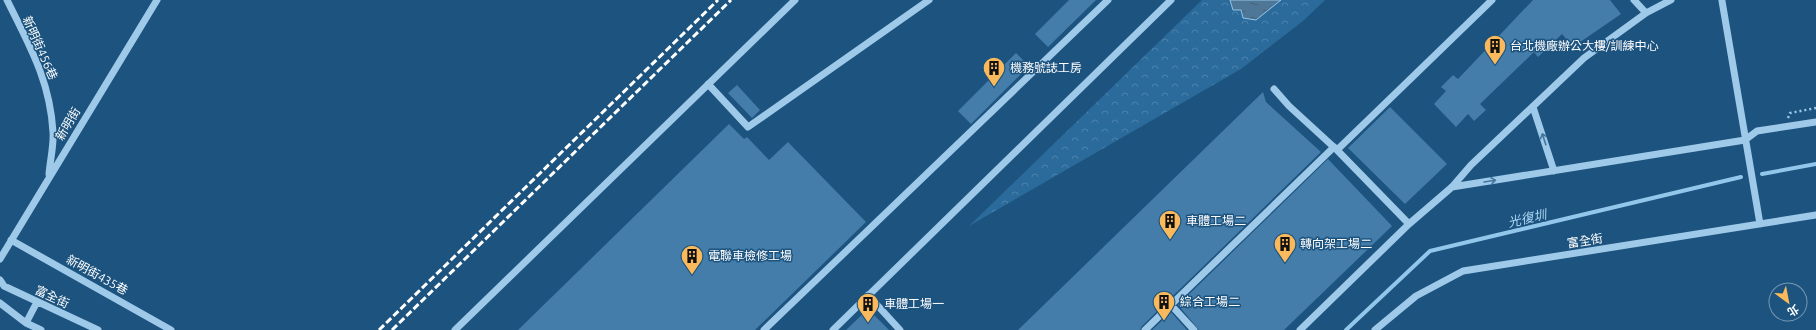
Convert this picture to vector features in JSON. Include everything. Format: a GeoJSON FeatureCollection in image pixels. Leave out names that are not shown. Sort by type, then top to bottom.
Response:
{"type":"FeatureCollection","features":[{"type":"Feature","properties":{"kind":"street","name":"新明街456巷"},"geometry":{"type":"LineString","coordinates":[[7,0],[37,62],[49,96],[54,134],[49,177]]}},
{"type":"Feature","properties":{"kind":"street","name":"新明街"},"geometry":{"type":"LineString","coordinates":[[0,259],[157,0]]}},
{"type":"Feature","properties":{"kind":"street"},"geometry":{"type":"LineString","coordinates":[[455,330],[795,0]]}},
{"type":"Feature","properties":{"kind":"street"},"geometry":{"type":"LineString","coordinates":[[708,84],[748,127],[929,0]]}},
{"type":"Feature","properties":{"kind":"street"},"geometry":{"type":"LineString","coordinates":[[764,330],[1108,0]]}},
{"type":"Feature","properties":{"kind":"street"},"geometry":{"type":"LineString","coordinates":[[833,330],[1171,0]]}},
{"type":"Feature","properties":{"kind":"street"},"geometry":{"type":"LineString","coordinates":[[1145,330],[1492,0]]}},
{"type":"Feature","properties":{"kind":"street"},"geometry":{"type":"LineString","coordinates":[[1634,0],[1646,13]]}},
{"type":"Feature","properties":{"kind":"street"},"geometry":{"type":"LineString","coordinates":[[1300,330],[1409,224],[1452,187],[1471,165],[1584,58],[1646,13],[1671,0]]}},
{"type":"Feature","properties":{"kind":"street"},"geometry":{"type":"LineString","coordinates":[[1722,1],[1760,224]]}},
{"type":"Feature","properties":{"kind":"street"},"geometry":{"type":"LineString","coordinates":[[1274,89],[1289,106],[1336,149],[1409,224]]}},
{"type":"Feature","properties":{"kind":"street"},"geometry":{"type":"LineString","coordinates":[[1533,107],[1554,171]]}},
{"type":"Feature","properties":{"kind":"street"},"geometry":{"type":"LineString","coordinates":[[1452,187],[1745,140],[1757,131],[1816,122]]}},
{"type":"Feature","properties":{"kind":"street","name":"富全街"},"geometry":{"type":"LineString","coordinates":[[1375,330],[1416,296],[1463,271],[1816,215]]}},
{"type":"Feature","properties":{"kind":"street","name":"新明街435巷"},"geometry":{"type":"LineString","coordinates":[[12,240],[171,330]]}},
{"type":"Feature","properties":{"kind":"street","name":"富全街"},"geometry":{"type":"LineString","coordinates":[[0,280],[4,286],[98,330]]}},
{"type":"Feature","properties":{"kind":"street"},"geometry":{"type":"LineString","coordinates":[[868,295],[900,330]]}},
{"type":"Feature","properties":{"kind":"street"},"geometry":{"type":"LineString","coordinates":[[26,323],[37,302]]}},
{"type":"Feature","properties":{"kind":"street"},"geometry":{"type":"LineString","coordinates":[[0,303],[26,323],[41,330]]}},
{"type":"Feature","properties":{"kind":"street"},"geometry":{"type":"LineString","coordinates":[[1171,305],[1194,330]]}},
{"type":"Feature","properties":{"kind":"green space"},"geometry":{"type":"Polygon","coordinates":[[[1202,0],[1325,0],[1303,21],[1241,69],[969,226],[1202,0]]]}},
{"type":"Feature","properties":{"kind":"water"},"geometry":{"type":"Polygon","coordinates":[[[1230,0],[1281,0],[1256,20],[1243,18],[1241,10],[1233,10],[1230,0]]]}},
{"type":"Feature","properties":{"kind":"building","name":"機務號誌工房"},"geometry":{"type":"Polygon","coordinates":[[[1069,0],[1096,0],[1048,47],[1035,34],[1069,0]]]}},
{"type":"Feature","properties":{"kind":"building"},"geometry":{"type":"Polygon","coordinates":[[[1533,0],[1610,0],[1621,14],[1573,47],[1562,34],[1538,57],[1534,52],[1480,104],[1486,110],[1474,121],[1468,114],[1456,127],[1434,104],[1446,91],[1441,87],[1453,75],[1458,79],[1533,0]]]}},
{"type":"Feature","properties":{"kind":"building","name":"機務號誌工房"},"geometry":{"type":"Polygon","coordinates":[[[1016,53],[1029,66],[971,124],[958,111],[1016,53]]]}},
{"type":"Feature","properties":{"kind":"building"},"geometry":{"type":"Polygon","coordinates":[[[737,85],[760,110],[752,118],[728,93],[737,85]]]}},
{"type":"Feature","properties":{"kind":"building","name":"車體工場二"},"geometry":{"type":"Polygon","coordinates":[[[1263,92],[1266,102],[1321,152],[1142,326],[1140,330],[1018,330],[1263,92]]]}},
{"type":"Feature","properties":{"kind":"building"},"geometry":{"type":"Polygon","coordinates":[[[1390,107],[1447,164],[1405,204],[1348,148],[1390,107]]]}},
{"type":"Feature","properties":{"kind":"building","name":"電聯車檢修工場"},"geometry":{"type":"Polygon","coordinates":[[[729,124],[744,139],[747,137],[769,160],[788,142],[866,222],[755,330],[518,330],[729,124]]]}},
{"type":"Feature","properties":{"kind":"building","name":"轉向架工場二"},"geometry":{"type":"Polygon","coordinates":[[[1328,159],[1392,226],[1284,330],[1199,330],[1178,305],[1328,159]]]}},
{"type":"Feature","properties":{"kind":"building","name":"車體工場一"},"geometry":{"type":"Polygon","coordinates":[[[868,309],[889,330],[846,330],[868,309]]]}},
{"type":"Feature","properties":{"kind":"building"},"geometry":{"type":"Polygon","coordinates":[[[1171,312],[1187,330],[1152,330],[1171,312]]]}},
{"type":"Feature","properties":{"kind":"waterway","name":"光復圳"},"geometry":{"type":"LineString","coordinates":[[1762,174],[1816,164]]}},
{"type":"Feature","properties":{"kind":"waterway","name":"光復圳"},"geometry":{"type":"LineString","coordinates":[[1346,330],[1430,251],[1741,177]]}},
{"type":"Feature","properties":{"kind":"railway"},"geometry":{"type":"LineString","coordinates":[[379,330],[718,0]]}},
{"type":"Feature","properties":{"kind":"railway"},"geometry":{"type":"LineString","coordinates":[[392,330],[731,0]]}},
{"type":"Feature","properties":{"kind":"place","name":"台北機廠辦公大樓/訓練中心"},"geometry":{"type":"Point","coordinates":[1495,66]}},
{"type":"Feature","properties":{"kind":"place","name":"機務號誌工房"},"geometry":{"type":"Point","coordinates":[994,88]}},
{"type":"Feature","properties":{"kind":"place","name":"車體工場二"},"geometry":{"type":"Point","coordinates":[1170,240]}},
{"type":"Feature","properties":{"kind":"place","name":"轉向架工場二"},"geometry":{"type":"Point","coordinates":[1285,264]}},
{"type":"Feature","properties":{"kind":"place","name":"電聯車檢修工場"},"geometry":{"type":"Point","coordinates":[692,276]}},
{"type":"Feature","properties":{"kind":"place","name":"綜合工場二"},"geometry":{"type":"Point","coordinates":[1164,322]}},
{"type":"Feature","properties":{"kind":"place","name":"車體工場一"},"geometry":{"type":"Point","coordinates":[868,324]}}]}
